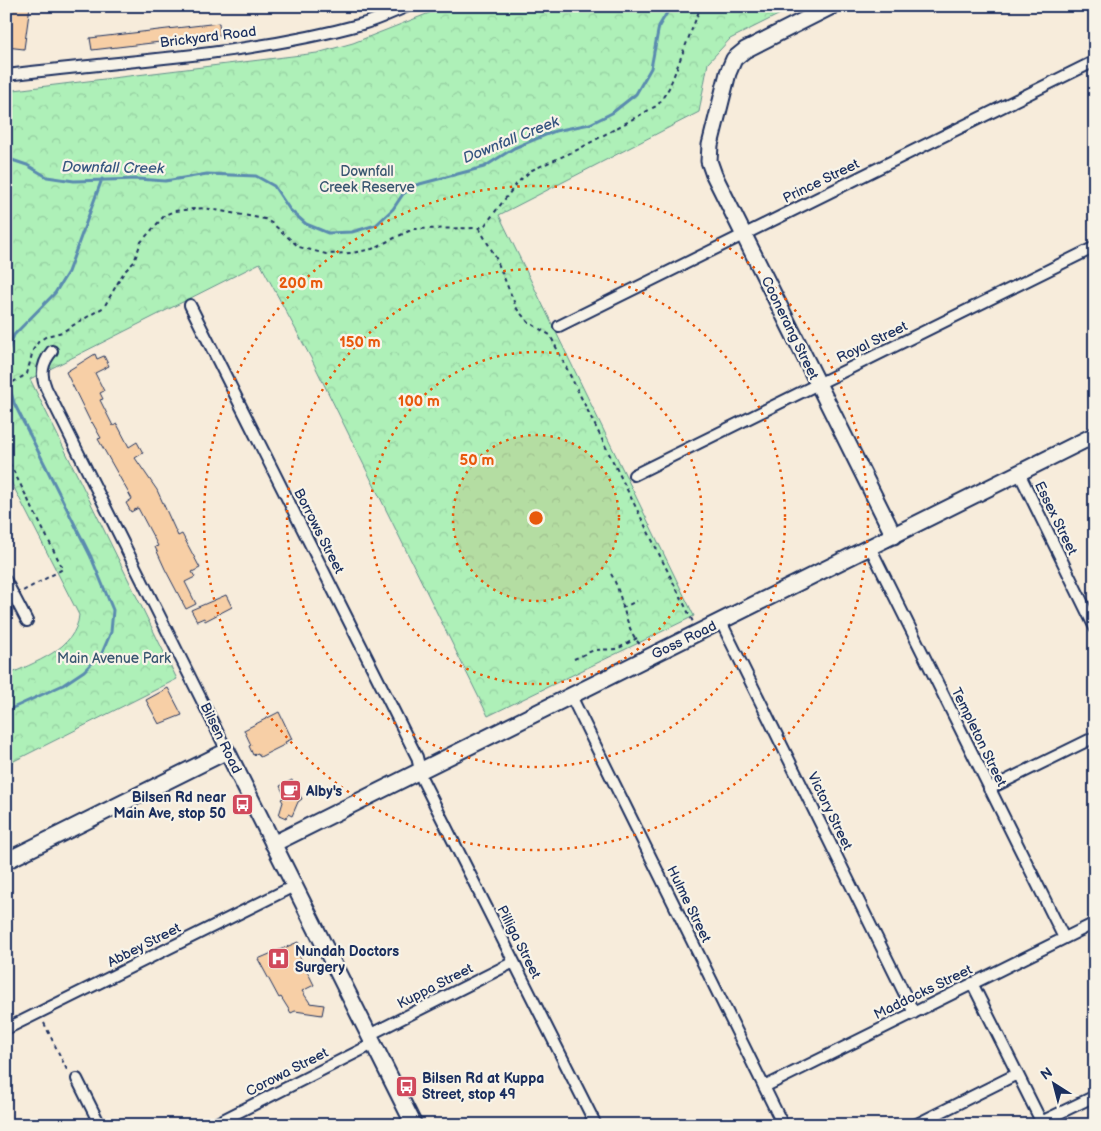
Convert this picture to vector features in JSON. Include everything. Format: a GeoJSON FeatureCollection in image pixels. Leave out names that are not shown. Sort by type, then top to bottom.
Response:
{"type":"FeatureCollection","features":[{"type":"Feature","properties":{"kind":"street","name":"Brickyard Road"},"geometry":{"type":"LineString","coordinates":[[6,75],[254,46],[317,35],[364,23],[408,6]]}},
{"type":"Feature","properties":{"kind":"street","name":"Coonerang Street"},"geometry":{"type":"LineString","coordinates":[[832,6],[737,55],[728,73],[709,161],[743,235],[894,536]]}},
{"type":"Feature","properties":{"kind":"street","name":"Prince Street"},"geometry":{"type":"LineString","coordinates":[[560,326],[1095,61]]}},
{"type":"Feature","properties":{"kind":"street","name":"Royal Street"},"geometry":{"type":"LineString","coordinates":[[634,475],[1095,247]]}},
{"type":"Feature","properties":{"kind":"street","name":"Borrows Street"},"geometry":{"type":"LineString","coordinates":[[190,305],[412,748],[420,771]]}},
{"type":"Feature","properties":{"kind":"street","name":"Bilsen Road"},"geometry":{"type":"LineString","coordinates":[[52,351],[44,362],[43,381],[46,388],[414,1125]]}},
{"type":"Feature","properties":{"kind":"street","name":"Goss Road"},"geometry":{"type":"LineString","coordinates":[[273,844],[571,696],[695,626],[720,622],[1095,435]]}},
{"type":"Feature","properties":{"kind":"street","name":"Essex Street"},"geometry":{"type":"LineString","coordinates":[[1019,473],[1095,628]]}},
{"type":"Feature","properties":{"kind":"street","name":"Templeton Street"},"geometry":{"type":"LineString","coordinates":[[870,547],[1064,938]]}},
{"type":"Feature","properties":{"kind":"street"},"geometry":{"type":"LineString","coordinates":[[6,581],[27,621]]}},
{"type":"Feature","properties":{"kind":"street"},"geometry":{"type":"LineString","coordinates":[[6,606],[17,601]]}},
{"type":"Feature","properties":{"kind":"street","name":"Victory Street"},"geometry":{"type":"LineString","coordinates":[[720,622],[914,1013]]}},
{"type":"Feature","properties":{"kind":"street","name":"Hulme Street"},"geometry":{"type":"LineString","coordinates":[[571,696],[783,1125]]}},
{"type":"Feature","properties":{"kind":"street"},"geometry":{"type":"LineString","coordinates":[[989,789],[1095,737]]}},
{"type":"Feature","properties":{"kind":"street"},"geometry":{"type":"LineString","coordinates":[[6,862],[227,751]]}},
{"type":"Feature","properties":{"kind":"street","name":"Pilliga Street"},"geometry":{"type":"LineString","coordinates":[[420,771],[596,1125]]}},
{"type":"Feature","properties":{"kind":"street","name":"Abbey Street"},"geometry":{"type":"LineString","coordinates":[[6,1030],[294,886]]}},
{"type":"Feature","properties":{"kind":"street","name":"Maddocks Street"},"geometry":{"type":"LineString","coordinates":[[764,1086],[1095,923]]}},
{"type":"Feature","properties":{"kind":"street","name":"Kuppa Street"},"geometry":{"type":"LineString","coordinates":[[371,1040],[514,962]]}},
{"type":"Feature","properties":{"kind":"street"},"geometry":{"type":"LineString","coordinates":[[972,983],[1042,1123],[1095,1096]]}},
{"type":"Feature","properties":{"kind":"street","name":"Corowa Street"},"geometry":{"type":"LineString","coordinates":[[213,1125],[371,1040]]}},
{"type":"Feature","properties":{"kind":"street"},"geometry":{"type":"LineString","coordinates":[[915,1125],[1017,1074]]}},
{"type":"Feature","properties":{"kind":"street"},"geometry":{"type":"LineString","coordinates":[[77,1079],[100,1125]]}},
{"type":"Feature","properties":{"kind":"path"},"geometry":{"type":"LineString","coordinates":[[6,386],[27,374],[33,350],[39,341],[47,336],[62,332],[104,308],[124,272],[134,262],[140,242],[164,214],[174,210],[204,208],[265,219],[299,247],[326,254],[352,253],[372,249],[413,229],[479,228],[485,224],[518,182],[532,170],[577,150],[658,105],[669,88],[701,6]]}},
{"type":"Feature","properties":{"kind":"path"},"geometry":{"type":"LineString","coordinates":[[479,228],[495,256],[517,309],[528,322],[550,335],[695,626]]}},
{"type":"Feature","properties":{"kind":"path"},"geometry":{"type":"LineString","coordinates":[[6,456],[63,569],[23,590],[17,601]]}},
{"type":"Feature","properties":{"kind":"path"},"geometry":{"type":"LineString","coordinates":[[6,467],[11,464]]}},
{"type":"Feature","properties":{"kind":"path"},"geometry":{"type":"LineString","coordinates":[[611,574],[618,588],[622,608],[641,646],[649,642]]}},
{"type":"Feature","properties":{"kind":"path"},"geometry":{"type":"LineString","coordinates":[[622,608],[637,601]]}},
{"type":"Feature","properties":{"kind":"path"},"geometry":{"type":"LineString","coordinates":[[684,624],[695,626]]}},
{"type":"Feature","properties":{"kind":"path"},"geometry":{"type":"LineString","coordinates":[[574,659],[594,650],[617,649],[637,638]]}},
{"type":"Feature","properties":{"kind":"path"},"geometry":{"type":"LineString","coordinates":[[41,1011],[45,1028],[71,1078],[77,1079]]}},
{"type":"Feature","properties":{"kind":"green space"},"geometry":{"type":"Polygon","coordinates":[[[447,6],[796,6],[730,39],[708,63],[699,112],[499,215],[694,616],[488,716],[311,358],[260,263],[30,379],[177,679],[6,765],[6,676],[41,660],[62,646],[76,627],[79,615],[6,472],[6,91],[317,53],[353,43],[447,6]]]}},
{"type":"Feature","properties":{"kind":"building"},"geometry":{"type":"Polygon","coordinates":[[[6,6],[30,6],[24,49],[6,47],[6,6]]]}},
{"type":"Feature","properties":{"kind":"building"},"geometry":{"type":"Polygon","coordinates":[[[219,23],[220,35],[92,50],[90,38],[219,23]]]}},
{"type":"Feature","properties":{"kind":"building"},"geometry":{"type":"Polygon","coordinates":[[[95,354],[97,359],[104,356],[109,366],[95,373],[104,391],[100,393],[103,399],[100,400],[113,426],[117,424],[129,447],[137,442],[143,453],[135,458],[157,490],[178,536],[182,534],[200,568],[192,572],[195,577],[185,582],[196,604],[186,609],[165,569],[155,547],[158,546],[138,508],[131,512],[126,503],[132,499],[98,439],[101,438],[91,423],[66,372],[95,354]]]}},
{"type":"Feature","properties":{"kind":"building"},"geometry":{"type":"Polygon","coordinates":[[[226,595],[232,607],[205,621],[204,618],[197,621],[191,610],[226,595]]]}},
{"type":"Feature","properties":{"kind":"building"},"geometry":{"type":"Polygon","coordinates":[[[168,688],[182,715],[159,724],[146,700],[168,688]]]}},
{"type":"Feature","properties":{"kind":"building"},"geometry":{"type":"Polygon","coordinates":[[[279,712],[292,739],[260,757],[258,753],[253,755],[249,746],[251,745],[244,730],[279,712]]]}},
{"type":"Feature","properties":{"kind":"building","name":"Alby's"},"geometry":{"type":"Polygon","coordinates":[[[292,780],[302,799],[298,802],[292,816],[288,814],[286,818],[279,815],[283,802],[281,799],[285,797],[280,786],[292,780]]]}},
{"type":"Feature","properties":{"kind":"building"},"geometry":{"type":"Polygon","coordinates":[[[298,942],[303,951],[298,953],[314,985],[302,991],[310,1003],[324,1005],[322,1015],[295,1011],[291,1013],[281,997],[279,998],[258,959],[298,942]]]}},
{"type":"Feature","properties":{"kind":"waterway","name":"Downfall Creek"},"geometry":{"type":"LineString","coordinates":[[6,158],[27,165],[47,177],[74,181],[138,179],[165,181],[207,174],[256,176],[274,186],[290,210],[306,224],[328,233],[352,232],[376,225],[393,209],[403,194],[416,185],[484,167],[514,148],[555,131],[590,124],[612,113],[636,94],[651,68],[659,26],[671,6]]}},
{"type":"Feature","properties":{"kind":"waterway"},"geometry":{"type":"LineString","coordinates":[[6,356],[14,335],[55,293],[68,272],[102,179]]}},
{"type":"Feature","properties":{"kind":"waterway"},"geometry":{"type":"LineString","coordinates":[[6,365],[7,378],[14,403],[91,557],[113,610],[111,632],[102,653],[84,671],[63,685],[6,711]]}},
{"type":"Feature","properties":{"kind":"place","name":"Alby's"},"geometry":{"type":"Point","coordinates":[290,791]}},
{"type":"Feature","properties":{"kind":"place","name":"Bilsen Rd near Main Ave, stop 50"},"geometry":{"type":"Point","coordinates":[242,805]}},
{"type":"Feature","properties":{"kind":"place","name":"Nundah Doctors Surgery"},"geometry":{"type":"Point","coordinates":[279,959]}},
{"type":"Feature","properties":{"kind":"place","name":"Bilsen Rd at Kuppa Street, stop 49"},"geometry":{"type":"Point","coordinates":[406,1086]}},
{"type":"Feature","properties":{"kind":"park label","name":"Downfall Creek Reserve"},"geometry":{"type":"Point","coordinates":[367,180]}},
{"type":"Feature","properties":{"kind":"park label","name":"Main Avenue Park"},"geometry":{"type":"Point","coordinates":[114,658]}}]}
